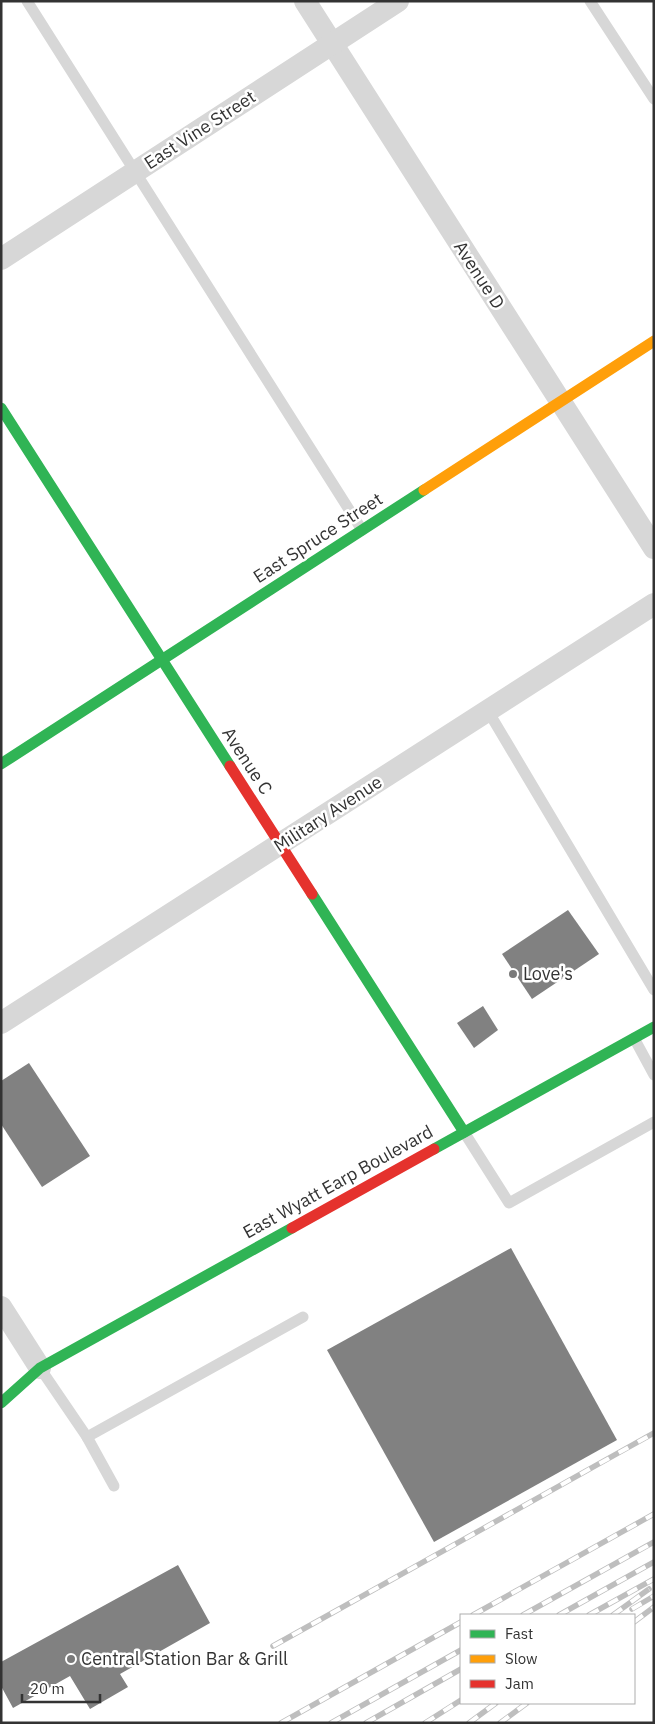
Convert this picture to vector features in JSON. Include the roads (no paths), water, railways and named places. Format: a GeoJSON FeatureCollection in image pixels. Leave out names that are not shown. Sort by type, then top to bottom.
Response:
{"type":"FeatureCollection","features":[{"type":"Feature","properties":{"kind":"street","name":"Avenue D"},"geometry":{"type":"LineString","coordinates":[[305,1],[654,548]]}},
{"type":"Feature","properties":{"kind":"street","name":"East Vine Street"},"geometry":{"type":"LineString","coordinates":[[1,259],[398,1]]}},
{"type":"Feature","properties":{"kind":"street","name":"East Spruce Street"},"geometry":{"type":"LineString","coordinates":[[1,764],[654,341]]}},
{"type":"Feature","properties":{"kind":"street","name":"Avenue C"},"geometry":{"type":"LineString","coordinates":[[1,408],[464,1132]]}},
{"type":"Feature","properties":{"kind":"street","name":"Military Avenue"},"geometry":{"type":"LineString","coordinates":[[1,1024],[654,604]]}},
{"type":"Feature","properties":{"kind":"street","name":"East Wyatt Earp Boulevard"},"geometry":{"type":"LineString","coordinates":[[1,1403],[30,1369],[654,1027]]}},
{"type":"Feature","properties":{"kind":"street"},"geometry":{"type":"LineString","coordinates":[[1,1307],[30,1369]]}},
{"type":"Feature","properties":{"kind":"lane"},"geometry":{"type":"LineString","coordinates":[[27,1],[362,530]]}},
{"type":"Feature","properties":{"kind":"lane"},"geometry":{"type":"LineString","coordinates":[[590,1],[654,99]]}},
{"type":"Feature","properties":{"kind":"lane"},"geometry":{"type":"LineString","coordinates":[[488,711],[654,990]]}},
{"type":"Feature","properties":{"kind":"lane"},"geometry":{"type":"LineString","coordinates":[[634,1038],[654,1075]]}},
{"type":"Feature","properties":{"kind":"lane"},"geometry":{"type":"LineString","coordinates":[[464,1132],[509,1203],[654,1122]]}},
{"type":"Feature","properties":{"kind":"lane"},"geometry":{"type":"LineString","coordinates":[[87,1437],[303,1317]]}},
{"type":"Feature","properties":{"kind":"lane"},"geometry":{"type":"LineString","coordinates":[[30,1369],[87,1437],[114,1486]]}},
{"type":"Feature","properties":{"kind":"railway"},"geometry":{"type":"LineString","coordinates":[[273,1646],[654,1433]]}},
{"type":"Feature","properties":{"kind":"railway"},"geometry":{"type":"LineString","coordinates":[[475,1614],[654,1514]]}},
{"type":"Feature","properties":{"kind":"railway"},"geometry":{"type":"LineString","coordinates":[[525,1614],[654,1542]]}},
{"type":"Feature","properties":{"kind":"railway"},"geometry":{"type":"LineString","coordinates":[[561,1614],[654,1562]]}},
{"type":"Feature","properties":{"kind":"railway"},"geometry":{"type":"LineString","coordinates":[[591,1614],[654,1579]]}},
{"type":"Feature","properties":{"kind":"railway"},"geometry":{"type":"LineString","coordinates":[[614,1614],[649,1589]]}},
{"type":"Feature","properties":{"kind":"railway"},"geometry":{"type":"LineString","coordinates":[[632,1609],[654,1596]]}},
{"type":"Feature","properties":{"kind":"railway"},"geometry":{"type":"LineString","coordinates":[[635,1621],[654,1607]]}},
{"type":"Feature","properties":{"kind":"railway"},"geometry":{"type":"LineString","coordinates":[[281,1723],[460,1623]]}},
{"type":"Feature","properties":{"kind":"railway"},"geometry":{"type":"LineString","coordinates":[[331,1723],[460,1651]]}},
{"type":"Feature","properties":{"kind":"railway"},"geometry":{"type":"LineString","coordinates":[[366,1723],[460,1670]]}},
{"type":"Feature","properties":{"kind":"railway"},"geometry":{"type":"LineString","coordinates":[[425,1723],[460,1701]]}},
{"type":"Feature","properties":{"kind":"railway"},"geometry":{"type":"LineString","coordinates":[[469,1723],[495,1704]]}},
{"type":"Feature","properties":{"kind":"railway"},"geometry":{"type":"LineString","coordinates":[[500,1723],[526,1704]]}},
{"type":"Feature","properties":{"kind":"place","name":"Love's"},"geometry":{"type":"Point","coordinates":[513,974]}},
{"type":"Feature","properties":{"kind":"place","name":"Central Station Bar & Grill"},"geometry":{"type":"Point","coordinates":[71,1659]}}]}
